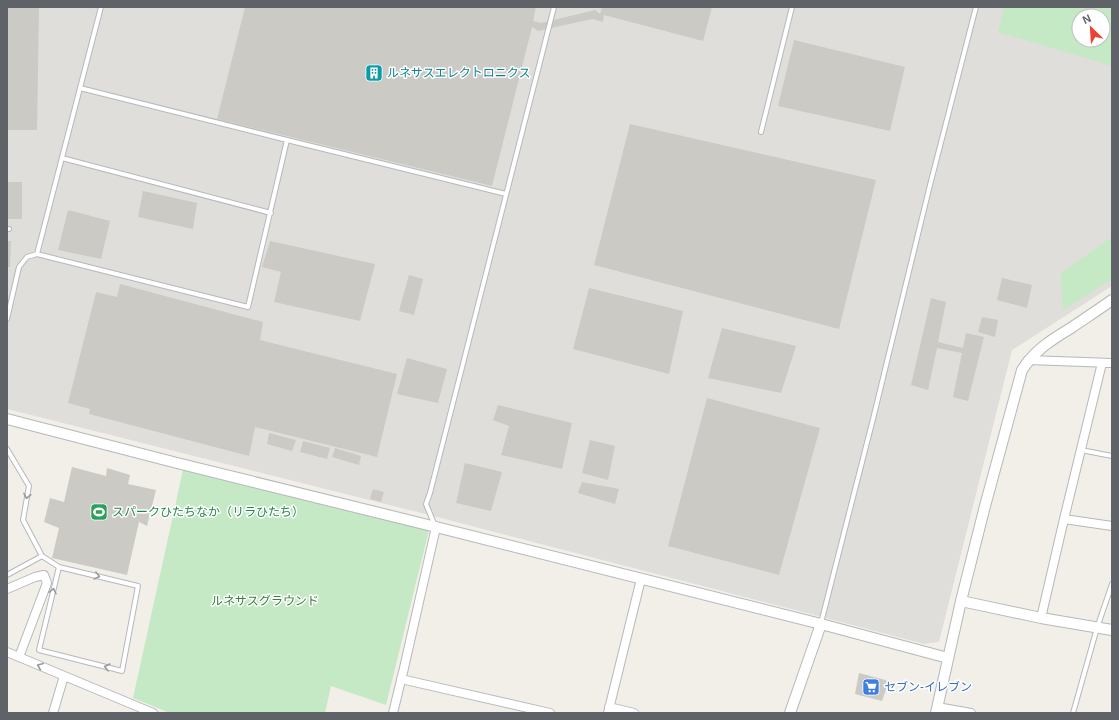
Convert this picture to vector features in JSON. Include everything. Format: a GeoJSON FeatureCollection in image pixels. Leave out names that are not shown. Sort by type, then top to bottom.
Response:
{"type":"FeatureCollection","features":[{"type":"Feature","properties":{"kind":"street"},"geometry":{"type":"LineString","coordinates":[[971,713],[936,710],[985,506],[1022,370],[1028,360],[1050,341],[1112,300]]}},
{"type":"Feature","properties":{"kind":"street"},"geometry":{"type":"LineString","coordinates":[[1028,360],[1112,363]]}},
{"type":"Feature","properties":{"kind":"street"},"geometry":{"type":"LineString","coordinates":[[1041,618],[1102,362]]}},
{"type":"Feature","properties":{"kind":"street"},"geometry":{"type":"LineString","coordinates":[[7,419],[821,624],[948,658]]}},
{"type":"Feature","properties":{"kind":"street"},"geometry":{"type":"LineString","coordinates":[[1064,519],[1112,526]]}},
{"type":"Feature","properties":{"kind":"street"},"geometry":{"type":"LineString","coordinates":[[392,713],[436,527]]}},
{"type":"Feature","properties":{"kind":"street"},"geometry":{"type":"LineString","coordinates":[[7,589],[35,577],[44,576],[48,582],[19,657]]}},
{"type":"Feature","properties":{"kind":"street"},"geometry":{"type":"LineString","coordinates":[[634,713],[609,710],[641,579]]}},
{"type":"Feature","properties":{"kind":"street"},"geometry":{"type":"LineString","coordinates":[[961,601],[1041,618],[1112,630]]}},
{"type":"Feature","properties":{"kind":"street"},"geometry":{"type":"LineString","coordinates":[[790,713],[821,624]]}},
{"type":"Feature","properties":{"kind":"street"},"geometry":{"type":"LineString","coordinates":[[7,652],[153,713]]}},
{"type":"Feature","properties":{"kind":"street"},"geometry":{"type":"LineString","coordinates":[[53,713],[64,676]]}},
{"type":"Feature","properties":{"kind":"street"},"geometry":{"type":"LineString","coordinates":[[401,679],[550,713]]}},
{"type":"Feature","properties":{"kind":"lane"},"geometry":{"type":"LineString","coordinates":[[37,254],[101,7]]}},
{"type":"Feature","properties":{"kind":"lane"},"geometry":{"type":"LineString","coordinates":[[436,527],[426,504],[466,355],[554,7]]}},
{"type":"Feature","properties":{"kind":"lane"},"geometry":{"type":"LineString","coordinates":[[761,132],[792,7]]}},
{"type":"Feature","properties":{"kind":"lane"},"geometry":{"type":"LineString","coordinates":[[821,624],[930,185],[976,7]]}},
{"type":"Feature","properties":{"kind":"lane"},"geometry":{"type":"LineString","coordinates":[[80,88],[506,194]]}},
{"type":"Feature","properties":{"kind":"lane"},"geometry":{"type":"LineString","coordinates":[[7,318],[20,267],[26,257],[37,254],[248,307],[287,140]]}},
{"type":"Feature","properties":{"kind":"lane"},"geometry":{"type":"LineString","coordinates":[[62,158],[271,213]]}},
{"type":"Feature","properties":{"kind":"lane"},"geometry":{"type":"LineString","coordinates":[[7,450],[29,486],[23,520],[42,556],[59,567],[138,586],[122,671],[39,650],[59,567]]}},
{"type":"Feature","properties":{"kind":"lane"},"geometry":{"type":"LineString","coordinates":[[1081,450],[1112,456]]}},
{"type":"Feature","properties":{"kind":"lane"},"geometry":{"type":"LineString","coordinates":[[7,575],[42,556]]}},
{"type":"Feature","properties":{"kind":"lane"},"geometry":{"type":"LineString","coordinates":[[1073,713],[1097,628],[1112,584]]}},
{"type":"Feature","properties":{"kind":"shaded area"},"geometry":{"type":"Polygon","coordinates":[[[7,7],[1112,7],[1112,286],[1012,350],[939,642],[924,644],[441,518],[7,409],[7,7]]]}},
{"type":"Feature","properties":{"kind":"green space"},"geometry":{"type":"Polygon","coordinates":[[[1004,7],[1112,7],[1112,66],[998,32],[1004,7]]]}},
{"type":"Feature","properties":{"kind":"green space"},"geometry":{"type":"Polygon","coordinates":[[[1112,237],[1112,279],[1063,310],[1061,273],[1112,237]]]}},
{"type":"Feature","properties":{"kind":"green space","name":"ルネサスグラウンド"},"geometry":{"type":"Polygon","coordinates":[[[183,470],[429,530],[386,705],[331,686],[325,713],[170,713],[133,698],[183,470]]]}},
{"type":"Feature","properties":{"kind":"building"},"geometry":{"type":"Polygon","coordinates":[[[7,7],[39,7],[37,130],[7,130],[7,7]]]}},
{"type":"Feature","properties":{"kind":"building","name":"ルネサスエレクトロニクス"},"geometry":{"type":"Polygon","coordinates":[[[245,7],[536,7],[533,21],[541,23],[595,10],[600,14],[602,7],[712,7],[703,41],[604,15],[603,22],[592,19],[538,31],[532,27],[492,186],[217,119],[245,7]]]}},
{"type":"Feature","properties":{"kind":"building"},"geometry":{"type":"Polygon","coordinates":[[[794,40],[905,67],[890,131],[778,106],[794,40]]]}},
{"type":"Feature","properties":{"kind":"building"},"geometry":{"type":"Polygon","coordinates":[[[630,124],[876,180],[839,329],[594,265],[630,124]]]}},
{"type":"Feature","properties":{"kind":"building"},"geometry":{"type":"Polygon","coordinates":[[[7,182],[22,182],[22,219],[7,219],[7,182]]]}},
{"type":"Feature","properties":{"kind":"building"},"geometry":{"type":"Polygon","coordinates":[[[143,191],[197,203],[193,229],[138,217],[143,191]]]}},
{"type":"Feature","properties":{"kind":"building"},"geometry":{"type":"Polygon","coordinates":[[[68,210],[110,221],[101,259],[58,250],[68,210]]]}},
{"type":"Feature","properties":{"kind":"building"},"geometry":{"type":"Polygon","coordinates":[[[7,241],[11,241],[10,267],[7,267],[7,241]]]}},
{"type":"Feature","properties":{"kind":"building"},"geometry":{"type":"Polygon","coordinates":[[[270,241],[375,264],[360,321],[274,302],[281,272],[262,267],[270,241]]]}},
{"type":"Feature","properties":{"kind":"building"},"geometry":{"type":"Polygon","coordinates":[[[409,275],[423,279],[414,315],[399,311],[409,275]]]}},
{"type":"Feature","properties":{"kind":"building"},"geometry":{"type":"Polygon","coordinates":[[[1002,278],[1032,285],[1027,308],[997,300],[1002,278]]]}},
{"type":"Feature","properties":{"kind":"building"},"geometry":{"type":"Polygon","coordinates":[[[120,284],[263,322],[260,340],[397,374],[377,457],[255,427],[249,456],[89,414],[90,409],[68,403],[96,292],[117,297],[120,284]]]}},
{"type":"Feature","properties":{"kind":"building"},"geometry":{"type":"Polygon","coordinates":[[[589,288],[683,311],[669,374],[573,349],[589,288]]]}},
{"type":"Feature","properties":{"kind":"building"},"geometry":{"type":"Polygon","coordinates":[[[931,298],[946,302],[938,342],[963,348],[966,333],[984,337],[968,401],[953,397],[962,353],[937,348],[928,390],[911,385],[931,298]]]}},
{"type":"Feature","properties":{"kind":"building"},"geometry":{"type":"Polygon","coordinates":[[[982,317],[998,320],[995,337],[978,332],[982,317]]]}},
{"type":"Feature","properties":{"kind":"building"},"geometry":{"type":"Polygon","coordinates":[[[722,328],[796,346],[781,393],[708,378],[722,328]]]}},
{"type":"Feature","properties":{"kind":"building"},"geometry":{"type":"Polygon","coordinates":[[[407,358],[447,369],[438,403],[397,394],[407,358]]]}},
{"type":"Feature","properties":{"kind":"building"},"geometry":{"type":"Polygon","coordinates":[[[707,398],[820,428],[779,575],[668,546],[707,398]]]}},
{"type":"Feature","properties":{"kind":"building"},"geometry":{"type":"Polygon","coordinates":[[[498,405],[572,423],[562,469],[501,455],[509,426],[493,420],[498,405]]]}},
{"type":"Feature","properties":{"kind":"building"},"geometry":{"type":"Polygon","coordinates":[[[269,433],[296,440],[292,451],[267,444],[269,433]]]}},
{"type":"Feature","properties":{"kind":"building"},"geometry":{"type":"Polygon","coordinates":[[[590,440],[615,446],[608,480],[582,473],[590,440]]]}},
{"type":"Feature","properties":{"kind":"building"},"geometry":{"type":"Polygon","coordinates":[[[303,441],[330,448],[327,459],[300,452],[303,441]]]}},
{"type":"Feature","properties":{"kind":"building"},"geometry":{"type":"Polygon","coordinates":[[[335,448],[361,456],[359,465],[332,457],[335,448]]]}},
{"type":"Feature","properties":{"kind":"building"},"geometry":{"type":"Polygon","coordinates":[[[465,463],[502,472],[491,511],[456,503],[465,463]]]}},
{"type":"Feature","properties":{"kind":"building","name":"スパークひたちなか（リラひたち）"},"geometry":{"type":"Polygon","coordinates":[[[72,467],[106,476],[107,468],[130,475],[128,484],[156,490],[147,526],[139,522],[127,575],[52,558],[59,528],[44,522],[50,498],[64,502],[72,467]]]}},
{"type":"Feature","properties":{"kind":"building"},"geometry":{"type":"Polygon","coordinates":[[[582,482],[619,489],[615,504],[578,493],[582,482]]]}},
{"type":"Feature","properties":{"kind":"building"},"geometry":{"type":"Polygon","coordinates":[[[373,489],[384,492],[381,502],[370,499],[373,489]]]}},
{"type":"Feature","properties":{"kind":"building","name":"セブン-イレブン"},"geometry":{"type":"Polygon","coordinates":[[[859,673],[889,681],[882,701],[855,694],[859,673]]]}},
{"type":"Feature","properties":{"kind":"place","name":"ルネサスエレクトロニクス"},"geometry":{"type":"Point","coordinates":[374,73]}},
{"type":"Feature","properties":{"kind":"place","name":"スパークひたちなか（リラひたち）"},"geometry":{"type":"Point","coordinates":[99,512]}},
{"type":"Feature","properties":{"kind":"place","name":"セブン-イレブン"},"geometry":{"type":"Point","coordinates":[871,687]}}]}
